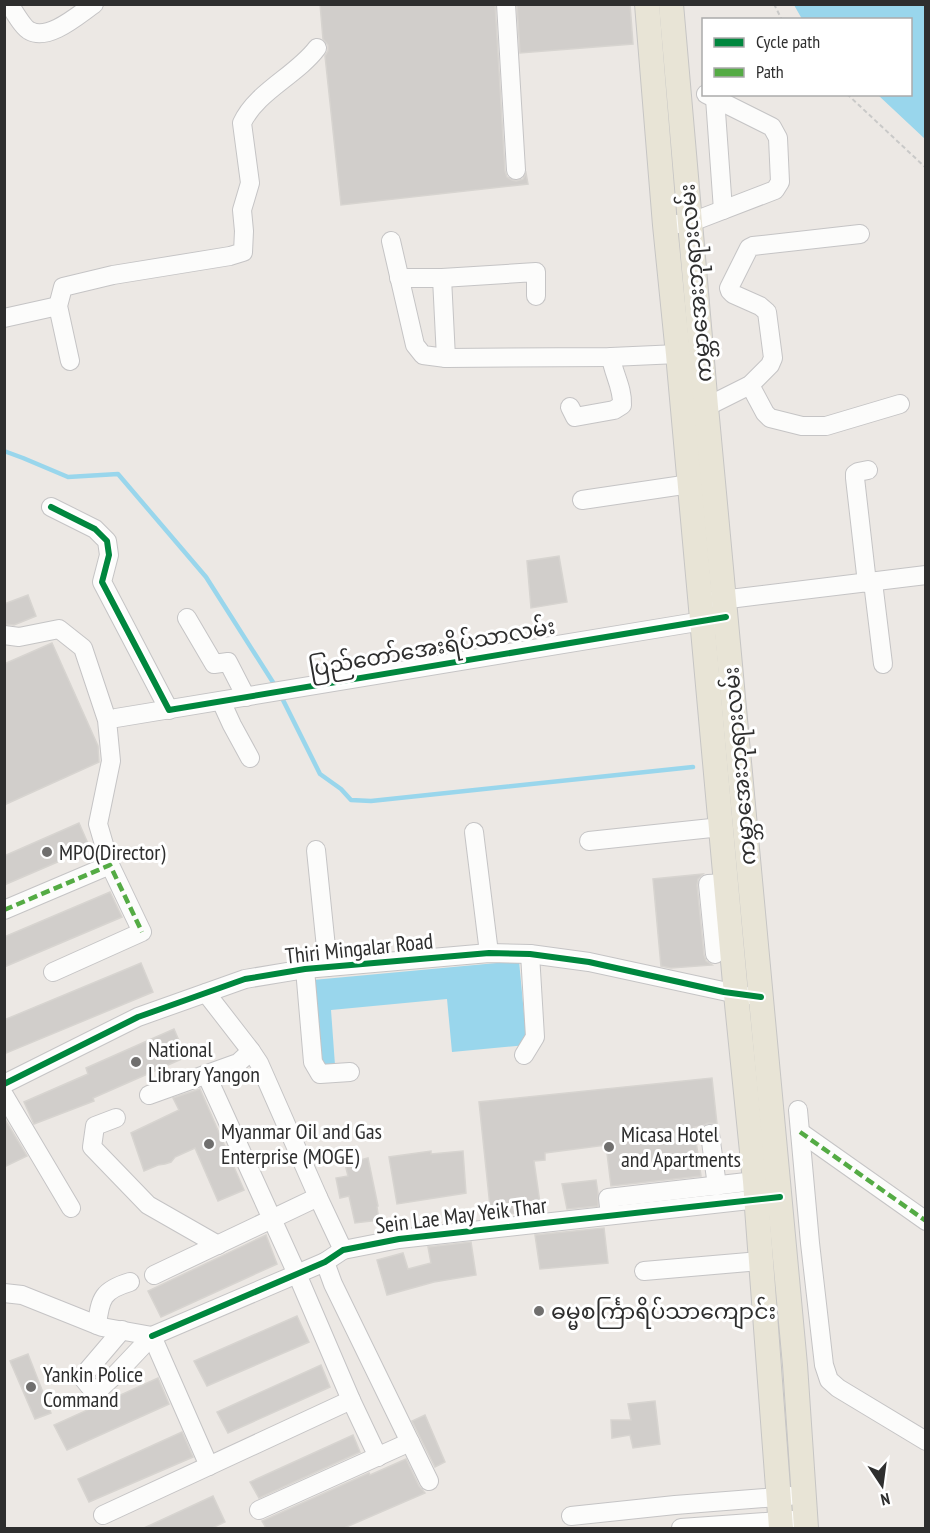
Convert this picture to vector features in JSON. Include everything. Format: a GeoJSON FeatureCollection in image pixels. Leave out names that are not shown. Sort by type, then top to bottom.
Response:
{"type":"FeatureCollection","features":[{"type":"Feature","properties":{"kind":"main road","name":"ကမ္ဘာအေးဘုရားလမ်း"},"geometry":{"type":"LineString","coordinates":[[646,4],[678,354],[694,409],[690,484],[713,610],[721,827],[755,1190],[780,1525]]}},
{"type":"Feature","properties":{"kind":"main road","name":"ကမ္ဘာအေးဘုရားလမ်း"},"geometry":{"type":"LineString","coordinates":[[671,4],[689,223],[694,409],[713,610],[760,998],[780,1197],[806,1524]]}},
{"type":"Feature","properties":{"kind":"street"},"geometry":{"type":"LineString","coordinates":[[9,4],[28,30],[40,34],[51,32],[94,4]]}},
{"type":"Feature","properties":{"kind":"street"},"geometry":{"type":"LineString","coordinates":[[506,4],[516,170]]}},
{"type":"Feature","properties":{"kind":"street"},"geometry":{"type":"LineString","coordinates":[[70,361],[58,306],[63,287],[113,275],[231,256],[243,252],[242,210],[250,183],[242,123],[260,100],[317,48]]}},
{"type":"Feature","properties":{"kind":"street"},"geometry":{"type":"LineString","coordinates":[[652,75],[678,81],[702,92]]}},
{"type":"Feature","properties":{"kind":"street"},"geometry":{"type":"LineString","coordinates":[[708,96],[723,210]]}},
{"type":"Feature","properties":{"kind":"street"},"geometry":{"type":"LineString","coordinates":[[665,225],[689,223],[775,190],[780,182],[778,138],[772,127],[710,96]]}},
{"type":"Feature","properties":{"kind":"street"},"geometry":{"type":"LineString","coordinates":[[694,409],[750,385],[770,365],[773,358],[767,312],[760,306],[733,294],[729,288],[749,248],[860,234]]}},
{"type":"Feature","properties":{"kind":"street"},"geometry":{"type":"LineString","coordinates":[[391,242],[415,345],[423,354],[446,358],[611,357],[678,354]]}},
{"type":"Feature","properties":{"kind":"street"},"geometry":{"type":"LineString","coordinates":[[399,278],[442,278],[536,272],[536,296]]}},
{"type":"Feature","properties":{"kind":"street"},"geometry":{"type":"LineString","coordinates":[[442,278],[446,358]]}},
{"type":"Feature","properties":{"kind":"street"},"geometry":{"type":"LineString","coordinates":[[4,318],[58,306]]}},
{"type":"Feature","properties":{"kind":"street"},"geometry":{"type":"LineString","coordinates":[[570,407],[575,417],[614,410],[622,405],[623,397],[611,357]]}},
{"type":"Feature","properties":{"kind":"street"},"geometry":{"type":"LineString","coordinates":[[750,385],[765,414],[770,418],[802,426],[826,426],[900,404]]}},
{"type":"Feature","properties":{"kind":"street"},"geometry":{"type":"LineString","coordinates":[[868,470],[858,472],[855,478],[883,664]]}},
{"type":"Feature","properties":{"kind":"street"},"geometry":{"type":"LineString","coordinates":[[582,500],[690,484]]}},
{"type":"Feature","properties":{"kind":"street"},"geometry":{"type":"LineString","coordinates":[[51,507],[95,529],[107,541],[110,555],[102,582],[169,711]]}},
{"type":"Feature","properties":{"kind":"street","name":"ပြည်တော်အေးရိပ်သာလမ်း"},"geometry":{"type":"LineString","coordinates":[[116,718],[169,711],[713,610],[926,575]]}},
{"type":"Feature","properties":{"kind":"street"},"geometry":{"type":"LineString","coordinates":[[186,618],[214,664],[228,662],[246,697]]}},
{"type":"Feature","properties":{"kind":"street"},"geometry":{"type":"LineString","coordinates":[[4,635],[19,637],[59,629],[83,648],[107,720],[111,762],[98,824],[110,865],[142,932],[53,972]]}},
{"type":"Feature","properties":{"kind":"street"},"geometry":{"type":"LineString","coordinates":[[221,701],[250,758]]}},
{"type":"Feature","properties":{"kind":"street"},"geometry":{"type":"LineString","coordinates":[[589,841],[721,827]]}},
{"type":"Feature","properties":{"kind":"street"},"geometry":{"type":"LineString","coordinates":[[474,832],[489,953]]}},
{"type":"Feature","properties":{"kind":"street"},"geometry":{"type":"LineString","coordinates":[[316,850],[328,967]]}},
{"type":"Feature","properties":{"kind":"street"},"geometry":{"type":"LineString","coordinates":[[4,910],[110,865]]}},
{"type":"Feature","properties":{"kind":"street"},"geometry":{"type":"LineString","coordinates":[[715,954],[708,884],[726,883]]}},
{"type":"Feature","properties":{"kind":"street","name":"Thiri Mingalar Road"},"geometry":{"type":"LineString","coordinates":[[4,1084],[138,1017],[245,979],[305,969],[489,953],[530,954],[590,962],[760,998]]}},
{"type":"Feature","properties":{"kind":"street"},"geometry":{"type":"LineString","coordinates":[[524,1055],[535,1037],[530,954]]}},
{"type":"Feature","properties":{"kind":"street"},"geometry":{"type":"LineString","coordinates":[[305,969],[313,1062],[320,1074],[350,1072]]}},
{"type":"Feature","properties":{"kind":"street"},"geometry":{"type":"LineString","coordinates":[[206,993],[259,1063],[343,1250]]}},
{"type":"Feature","properties":{"kind":"street"},"geometry":{"type":"LineString","coordinates":[[148,1095],[238,1063],[251,1051]]}},
{"type":"Feature","properties":{"kind":"street"},"geometry":{"type":"LineString","coordinates":[[206,1074],[378,1457]]}},
{"type":"Feature","properties":{"kind":"street"},"geometry":{"type":"LineString","coordinates":[[4,1095],[71,1208]]}},
{"type":"Feature","properties":{"kind":"street"},"geometry":{"type":"LineString","coordinates":[[798,1110],[824,1365],[829,1380],[838,1388],[926,1441]]}},
{"type":"Feature","properties":{"kind":"street"},"geometry":{"type":"LineString","coordinates":[[116,1118],[95,1126],[92,1147],[148,1206],[218,1245]]}},
{"type":"Feature","properties":{"kind":"street"},"geometry":{"type":"LineString","coordinates":[[800,1132],[926,1221]]}},
{"type":"Feature","properties":{"kind":"street"},"geometry":{"type":"LineString","coordinates":[[710,1134],[717,1186]]}},
{"type":"Feature","properties":{"kind":"street"},"geometry":{"type":"LineString","coordinates":[[610,1215],[608,1198],[717,1186],[755,1190],[780,1197]]}},
{"type":"Feature","properties":{"kind":"street","name":"Sein Lae May Yeik Thar"},"geometry":{"type":"LineString","coordinates":[[152,1336],[325,1262],[343,1250],[399,1239],[610,1215],[755,1190]]}},
{"type":"Feature","properties":{"kind":"street"},"geometry":{"type":"LineString","coordinates":[[154,1275],[318,1197]]}},
{"type":"Feature","properties":{"kind":"street"},"geometry":{"type":"LineString","coordinates":[[644,1271],[760,1261]]}},
{"type":"Feature","properties":{"kind":"street"},"geometry":{"type":"LineString","coordinates":[[325,1262],[333,1284],[429,1481]]}},
{"type":"Feature","properties":{"kind":"street"},"geometry":{"type":"LineString","coordinates":[[97,1324],[100,1303],[108,1292],[118,1285],[130,1282]]}},
{"type":"Feature","properties":{"kind":"street"},"geometry":{"type":"LineString","coordinates":[[4,1293],[22,1295],[97,1324],[152,1336]]}},
{"type":"Feature","properties":{"kind":"street"},"geometry":{"type":"LineString","coordinates":[[122,1330],[82,1377],[95,1393],[152,1336]]}},
{"type":"Feature","properties":{"kind":"street"},"geometry":{"type":"LineString","coordinates":[[152,1336],[209,1466]]}},
{"type":"Feature","properties":{"kind":"street"},"geometry":{"type":"LineString","coordinates":[[103,1515],[351,1401]]}},
{"type":"Feature","properties":{"kind":"street"},"geometry":{"type":"LineString","coordinates":[[259,1510],[410,1442]]}},
{"type":"Feature","properties":{"kind":"street"},"geometry":{"type":"LineString","coordinates":[[571,1516],[675,1505],[804,1496]]}},
{"type":"Feature","properties":{"kind":"street"},"geometry":{"type":"LineString","coordinates":[[681,1528],[806,1524]]}},
{"type":"Feature","properties":{"kind":"path"},"geometry":{"type":"LineString","coordinates":[[774,4],[781,18]]}},
{"type":"Feature","properties":{"kind":"path"},"geometry":{"type":"LineString","coordinates":[[849,96],[926,168]]}},
{"type":"Feature","properties":{"kind":"water"},"geometry":{"type":"Polygon","coordinates":[[[794,5],[925,5],[925,139],[879,96],[912,96],[912,18],[801,18],[794,5]]]}},
{"type":"Feature","properties":{"kind":"water"},"geometry":{"type":"Polygon","coordinates":[[[519,961],[527,1045],[452,1052],[447,999],[331,1010],[335,1065],[321,1067],[313,980],[519,961]]]}},
{"type":"Feature","properties":{"kind":"building"},"geometry":{"type":"Polygon","coordinates":[[[320,4],[495,4],[505,171],[507,177],[516,181],[523,179],[526,173],[528,184],[341,205],[325,56],[328,45],[323,39],[320,4]]]}},
{"type":"Feature","properties":{"kind":"building"},"geometry":{"type":"Polygon","coordinates":[[[517,4],[630,4],[633,44],[520,53],[517,4]]]}},
{"type":"Feature","properties":{"kind":"building"},"geometry":{"type":"Polygon","coordinates":[[[559,556],[567,602],[531,608],[527,561],[559,556]]]}},
{"type":"Feature","properties":{"kind":"building"},"geometry":{"type":"Polygon","coordinates":[[[28,595],[36,616],[14,625],[4,624],[4,604],[28,595]]]}},
{"type":"Feature","properties":{"kind":"building"},"geometry":{"type":"Polygon","coordinates":[[[52,643],[98,746],[99,762],[4,805],[4,664],[52,643]]]}},
{"type":"Feature","properties":{"kind":"building","name":"MPO(Director)"},"geometry":{"type":"Polygon","coordinates":[[[79,823],[90,848],[4,885],[4,856],[79,823]]]}},
{"type":"Feature","properties":{"kind":"building"},"geometry":{"type":"Polygon","coordinates":[[[703,874],[698,879],[697,885],[704,955],[706,961],[712,965],[671,968],[661,966],[653,879],[703,874]]]}},
{"type":"Feature","properties":{"kind":"building"},"geometry":{"type":"Polygon","coordinates":[[[110,892],[122,917],[4,967],[4,937],[110,892]]]}},
{"type":"Feature","properties":{"kind":"building"},"geometry":{"type":"Polygon","coordinates":[[[141,963],[153,992],[4,1054],[4,1020],[141,963]]]}},
{"type":"Feature","properties":{"kind":"building","name":"National Library Yangon"},"geometry":{"type":"Polygon","coordinates":[[[174,1029],[186,1057],[93,1098],[94,1101],[34,1124],[24,1102],[88,1074],[86,1068],[174,1029]]]}},
{"type":"Feature","properties":{"kind":"building"},"geometry":{"type":"Polygon","coordinates":[[[712,1078],[717,1124],[708,1123],[694,1127],[701,1176],[611,1186],[606,1145],[545,1153],[545,1160],[534,1161],[541,1210],[491,1216],[479,1102],[712,1078]]]}},
{"type":"Feature","properties":{"kind":"building"},"geometry":{"type":"Polygon","coordinates":[[[200,1089],[244,1190],[218,1201],[195,1148],[175,1157],[171,1162],[144,1171],[131,1133],[179,1110],[173,1098],[200,1089]]]}},
{"type":"Feature","properties":{"kind":"building"},"geometry":{"type":"Polygon","coordinates":[[[4,1118],[27,1156],[4,1167],[4,1118]]]}},
{"type":"Feature","properties":{"kind":"building"},"geometry":{"type":"Polygon","coordinates":[[[431,1151],[431,1154],[463,1151],[466,1193],[397,1204],[389,1157],[431,1151]]]}},
{"type":"Feature","properties":{"kind":"building"},"geometry":{"type":"Polygon","coordinates":[[[368,1158],[379,1220],[355,1223],[349,1196],[340,1198],[336,1178],[348,1176],[345,1164],[368,1158]]]}},
{"type":"Feature","properties":{"kind":"building"},"geometry":{"type":"Polygon","coordinates":[[[596,1180],[598,1206],[567,1209],[562,1184],[596,1180]]]}},
{"type":"Feature","properties":{"kind":"building"},"geometry":{"type":"Polygon","coordinates":[[[604,1228],[608,1263],[540,1269],[535,1235],[604,1228]]]}},
{"type":"Feature","properties":{"kind":"building"},"geometry":{"type":"Polygon","coordinates":[[[266,1235],[277,1264],[161,1317],[148,1291],[266,1235]]]}},
{"type":"Feature","properties":{"kind":"building"},"geometry":{"type":"Polygon","coordinates":[[[471,1242],[476,1275],[434,1282],[387,1295],[377,1260],[403,1253],[408,1269],[431,1263],[428,1247],[471,1242]]]}},
{"type":"Feature","properties":{"kind":"building"},"geometry":{"type":"Polygon","coordinates":[[[297,1316],[309,1342],[207,1386],[194,1361],[297,1316]]]}},
{"type":"Feature","properties":{"kind":"building","name":"Yankin Police Command"},"geometry":{"type":"Polygon","coordinates":[[[28,1354],[51,1413],[35,1419],[10,1361],[28,1354]]]}},
{"type":"Feature","properties":{"kind":"building"},"geometry":{"type":"Polygon","coordinates":[[[321,1365],[330,1387],[228,1433],[217,1412],[321,1365]]]}},
{"type":"Feature","properties":{"kind":"building"},"geometry":{"type":"Polygon","coordinates":[[[158,1378],[169,1404],[67,1450],[54,1425],[158,1378]]]}},
{"type":"Feature","properties":{"kind":"building"},"geometry":{"type":"Polygon","coordinates":[[[655,1401],[660,1444],[633,1448],[630,1435],[612,1438],[611,1420],[631,1420],[628,1404],[655,1401]]]}},
{"type":"Feature","properties":{"kind":"building"},"geometry":{"type":"Polygon","coordinates":[[[425,1415],[445,1462],[435,1467],[412,1421],[425,1415]]]}},
{"type":"Feature","properties":{"kind":"building"},"geometry":{"type":"Polygon","coordinates":[[[182,1432],[193,1457],[89,1502],[78,1479],[182,1432]]]}},
{"type":"Feature","properties":{"kind":"building"},"geometry":{"type":"Polygon","coordinates":[[[353,1435],[360,1452],[259,1498],[250,1482],[353,1435]]]}},
{"type":"Feature","properties":{"kind":"building"},"geometry":{"type":"Polygon","coordinates":[[[406,1459],[419,1486],[425,1493],[344,1528],[266,1528],[262,1521],[369,1473],[370,1475],[406,1459]]]}},
{"type":"Feature","properties":{"kind":"building"},"geometry":{"type":"Polygon","coordinates":[[[213,1496],[225,1522],[212,1528],[144,1528],[213,1496]]]}},
{"type":"Feature","properties":{"kind":"waterway"},"geometry":{"type":"LineString","coordinates":[[4,451],[68,477],[118,474],[206,577],[276,687]]}},
{"type":"Feature","properties":{"kind":"waterway"},"geometry":{"type":"LineString","coordinates":[[280,694],[320,774],[341,789],[351,800],[371,801],[693,767]]}},
{"type":"Feature","properties":{"kind":"marked path"},"geometry":{"type":"LineString","coordinates":[[4,910],[110,865],[142,932]]}},
{"type":"Feature","properties":{"kind":"marked path"},"geometry":{"type":"LineString","coordinates":[[800,1132],[926,1221]]}},
{"type":"Feature","properties":{"kind":"cycle path"},"geometry":{"type":"LineString","coordinates":[[51,507],[95,529],[107,541],[109,555],[102,582],[169,710],[726,617]]}},
{"type":"Feature","properties":{"kind":"cycle path"},"geometry":{"type":"LineString","coordinates":[[4,1084],[138,1017],[245,979],[305,969],[489,953],[530,954],[589,962],[724,992],[761,997]]}},
{"type":"Feature","properties":{"kind":"cycle path"},"geometry":{"type":"LineString","coordinates":[[152,1336],[325,1262],[343,1250],[399,1239],[780,1197]]}},
{"type":"Feature","properties":{"kind":"place","name":"MPO(Director)"},"geometry":{"type":"Point","coordinates":[47,852]}},
{"type":"Feature","properties":{"kind":"place","name":"National Library Yangon"},"geometry":{"type":"Point","coordinates":[136,1062]}},
{"type":"Feature","properties":{"kind":"place","name":"Myanmar Oil and Gas Enterprise (MOGE)"},"geometry":{"type":"Point","coordinates":[209,1144]}},
{"type":"Feature","properties":{"kind":"place","name":"Micasa Hotel and Apartments"},"geometry":{"type":"Point","coordinates":[609,1147]}},
{"type":"Feature","properties":{"kind":"place","name":"ဓမ္မစင်္ကြာရိပ်သာကျောင်း"},"geometry":{"type":"Point","coordinates":[539,1311]}},
{"type":"Feature","properties":{"kind":"place","name":"Yankin Police Command"},"geometry":{"type":"Point","coordinates":[31,1387]}}]}
